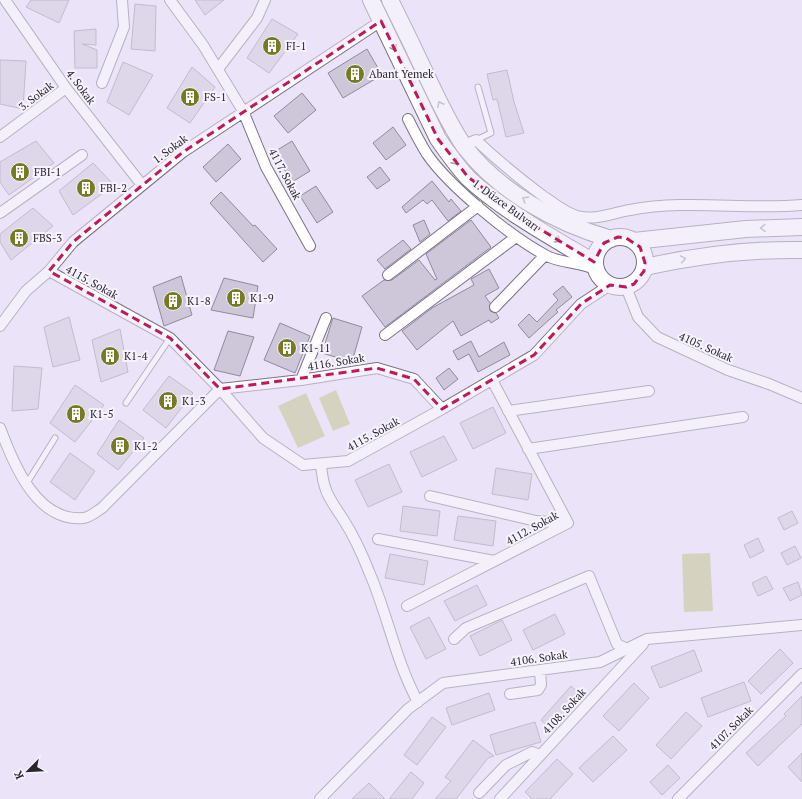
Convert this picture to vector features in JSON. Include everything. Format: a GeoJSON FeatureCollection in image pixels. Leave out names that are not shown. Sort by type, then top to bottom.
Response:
{"type":"FeatureCollection","features":[{"type":"Feature","properties":{"kind":"main road","name":"1. Düzce Bulvarı"},"geometry":{"type":"LineString","coordinates":[[371,0],[438,139],[468,177],[535,226],[596,267]]}},
{"type":"Feature","properties":{"kind":"main road","name":"1. Düzce Bulvarı"},"geometry":{"type":"LineString","coordinates":[[390,0],[449,121],[470,142],[479,164],[520,196],[547,213],[589,232],[611,239]]}},
{"type":"Feature","properties":{"kind":"main road"},"geometry":{"type":"LineString","coordinates":[[634,242],[746,229],[802,226]]}},
{"type":"Feature","properties":{"kind":"main road"},"geometry":{"type":"LineString","coordinates":[[626,238],[640,247],[644,254],[644,267],[640,278],[626,287],[610,285],[599,276],[596,267],[599,249],[611,239],[626,238]]}},
{"type":"Feature","properties":{"kind":"main road"},"geometry":{"type":"LineString","coordinates":[[644,267],[702,256],[772,250],[802,250]]}},
{"type":"Feature","properties":{"kind":"street","name":"4. Sokak"},"geometry":{"type":"LineString","coordinates":[[5,0],[66,88],[142,185]]}},
{"type":"Feature","properties":{"kind":"street"},"geometry":{"type":"LineString","coordinates":[[102,83],[124,26],[122,0]]}},
{"type":"Feature","properties":{"kind":"street","name":"4117. Sokak"},"geometry":{"type":"LineString","coordinates":[[170,0],[204,45],[243,111],[266,167],[310,246]]}},
{"type":"Feature","properties":{"kind":"street"},"geometry":{"type":"LineString","coordinates":[[218,70],[258,18],[265,0]]}},
{"type":"Feature","properties":{"kind":"street","name":"1. Sokak"},"geometry":{"type":"LineString","coordinates":[[0,326],[26,291],[48,271],[73,242],[126,201],[142,185],[183,152],[381,21]]}},
{"type":"Feature","properties":{"kind":"street","name":"3. Sokak"},"geometry":{"type":"LineString","coordinates":[[0,137],[66,88]]}},
{"type":"Feature","properties":{"kind":"street"},"geometry":{"type":"LineString","coordinates":[[408,119],[428,154],[451,181],[478,206],[516,237],[545,255],[567,263],[596,267]]}},
{"type":"Feature","properties":{"kind":"street"},"geometry":{"type":"LineString","coordinates":[[470,142],[562,209],[583,217],[600,218],[629,210],[667,205],[802,205]]}},
{"type":"Feature","properties":{"kind":"street"},"geometry":{"type":"LineString","coordinates":[[0,214],[82,154]]}},
{"type":"Feature","properties":{"kind":"street"},"geometry":{"type":"LineString","coordinates":[[388,275],[478,206]]}},
{"type":"Feature","properties":{"kind":"street"},"geometry":{"type":"LineString","coordinates":[[386,335],[516,237]]}},
{"type":"Feature","properties":{"kind":"street"},"geometry":{"type":"LineString","coordinates":[[495,306],[545,255]]}},
{"type":"Feature","properties":{"kind":"street","name":"4115. Sokak"},"geometry":{"type":"LineString","coordinates":[[48,271],[170,338],[220,389],[263,438],[303,465],[348,461],[492,380],[534,355],[581,304],[610,285]]}},
{"type":"Feature","properties":{"kind":"street","name":"4105. Sokak"},"geometry":{"type":"LineString","coordinates":[[626,287],[638,317],[657,337],[728,370],[769,384],[802,398]]}},
{"type":"Feature","properties":{"kind":"street"},"geometry":{"type":"LineString","coordinates":[[301,380],[326,318]]}},
{"type":"Feature","properties":{"kind":"street","name":"4116. Sokak"},"geometry":{"type":"LineString","coordinates":[[220,389],[301,380],[377,368],[414,379],[442,409]]}},
{"type":"Feature","properties":{"kind":"street","name":"4112. Sokak"},"geometry":{"type":"LineString","coordinates":[[407,606],[568,523],[492,380]]}},
{"type":"Feature","properties":{"kind":"street"},"geometry":{"type":"LineString","coordinates":[[0,428],[12,458],[27,483],[42,503],[60,516],[85,518],[102,508],[220,389]]}},
{"type":"Feature","properties":{"kind":"street"},"geometry":{"type":"LineString","coordinates":[[508,411],[648,391]]}},
{"type":"Feature","properties":{"kind":"street"},"geometry":{"type":"LineString","coordinates":[[528,449],[743,417]]}},
{"type":"Feature","properties":{"kind":"street"},"geometry":{"type":"LineString","coordinates":[[321,464],[325,490],[333,506],[343,519],[370,574],[391,632],[397,657],[407,682],[418,702]]}},
{"type":"Feature","properties":{"kind":"street"},"geometry":{"type":"LineString","coordinates":[[430,496],[536,521],[568,523]]}},
{"type":"Feature","properties":{"kind":"street"},"geometry":{"type":"LineString","coordinates":[[378,539],[494,561]]}},
{"type":"Feature","properties":{"kind":"street"},"geometry":{"type":"LineString","coordinates":[[454,639],[466,628],[589,576],[617,644],[627,649]]}},
{"type":"Feature","properties":{"kind":"street","name":"4106. Sokak"},"geometry":{"type":"LineString","coordinates":[[320,799],[408,709],[443,684],[600,662],[647,639],[802,624]]}},
{"type":"Feature","properties":{"kind":"street","name":"4108. Sokak"},"geometry":{"type":"LineString","coordinates":[[500,799],[647,639]]}},
{"type":"Feature","properties":{"kind":"street"},"geometry":{"type":"LineString","coordinates":[[510,694],[538,690],[541,685],[540,671]]}},
{"type":"Feature","properties":{"kind":"street","name":"4107. Sokak"},"geometry":{"type":"LineString","coordinates":[[678,799],[802,674]]}},
{"type":"Feature","properties":{"kind":"street"},"geometry":{"type":"LineString","coordinates":[[479,793],[511,761],[532,752],[540,755]]}},
{"type":"Feature","properties":{"kind":"lane"},"geometry":{"type":"LineString","coordinates":[[470,142],[491,133],[478,87]]}},
{"type":"Feature","properties":{"kind":"lane"},"geometry":{"type":"LineString","coordinates":[[126,403],[170,338]]}},
{"type":"Feature","properties":{"kind":"lane"},"geometry":{"type":"LineString","coordinates":[[27,483],[55,438]]}},
{"type":"Feature","properties":{"kind":"highlighted area"},"geometry":{"type":"Polygon","coordinates":[[[381,21],[438,139],[468,177],[535,226],[594,262],[604,243],[618,237],[626,238],[640,247],[645,263],[644,271],[634,284],[626,287],[610,285],[581,304],[534,355],[442,409],[414,379],[377,368],[220,389],[170,338],[49,271],[73,242],[183,152],[381,21]]]}},
{"type":"Feature","properties":{"kind":"green space"},"geometry":{"type":"Polygon","coordinates":[[[336,390],[350,424],[333,431],[319,398],[336,390]]]}},
{"type":"Feature","properties":{"kind":"green space"},"geometry":{"type":"Polygon","coordinates":[[[306,393],[325,436],[298,448],[278,406],[306,393]]]}},
{"type":"Feature","properties":{"kind":"green space"},"geometry":{"type":"Polygon","coordinates":[[[710,553],[713,611],[684,612],[682,554],[710,553]]]}},
{"type":"Feature","properties":{"kind":"building"},"geometry":{"type":"Polygon","coordinates":[[[31,0],[69,0],[59,23],[26,7],[31,0]]]}},
{"type":"Feature","properties":{"kind":"building"},"geometry":{"type":"Polygon","coordinates":[[[195,0],[224,0],[205,15],[195,0]]]}},
{"type":"Feature","properties":{"kind":"building"},"geometry":{"type":"Polygon","coordinates":[[[135,4],[156,6],[155,51],[131,49],[135,4]]]}},
{"type":"Feature","properties":{"kind":"building","name":"FI-1"},"geometry":{"type":"Polygon","coordinates":[[[272,19],[298,34],[269,73],[247,58],[272,19]]]}},
{"type":"Feature","properties":{"kind":"building"},"geometry":{"type":"Polygon","coordinates":[[[96,29],[96,45],[82,44],[97,50],[97,68],[75,68],[74,31],[96,29]]]}},
{"type":"Feature","properties":{"kind":"building","name":"Abant Yemek"},"geometry":{"type":"Polygon","coordinates":[[[367,49],[382,75],[343,98],[328,73],[367,49]]]}},
{"type":"Feature","properties":{"kind":"building"},"geometry":{"type":"Polygon","coordinates":[[[0,60],[26,61],[23,109],[0,104],[0,60]]]}},
{"type":"Feature","properties":{"kind":"building"},"geometry":{"type":"Polygon","coordinates":[[[123,62],[153,75],[129,115],[107,102],[123,62]]]}},
{"type":"Feature","properties":{"kind":"building","name":"FS-1"},"geometry":{"type":"Polygon","coordinates":[[[192,67],[215,87],[190,123],[167,108],[192,67]]]}},
{"type":"Feature","properties":{"kind":"building"},"geometry":{"type":"Polygon","coordinates":[[[507,70],[514,102],[524,133],[506,137],[497,99],[493,100],[487,74],[507,70]]]}},
{"type":"Feature","properties":{"kind":"building"},"geometry":{"type":"Polygon","coordinates":[[[302,93],[316,110],[288,133],[274,116],[302,93]]]}},
{"type":"Feature","properties":{"kind":"building"},"geometry":{"type":"Polygon","coordinates":[[[393,127],[406,145],[386,160],[373,143],[393,127]]]}},
{"type":"Feature","properties":{"kind":"building","name":"FBI-1"},"geometry":{"type":"Polygon","coordinates":[[[36,141],[54,163],[9,195],[0,182],[0,162],[36,141]]]}},
{"type":"Feature","properties":{"kind":"building"},"geometry":{"type":"Polygon","coordinates":[[[292,141],[310,171],[292,182],[274,152],[292,141]]]}},
{"type":"Feature","properties":{"kind":"building"},"geometry":{"type":"Polygon","coordinates":[[[228,144],[241,159],[216,182],[203,167],[228,144]]]}},
{"type":"Feature","properties":{"kind":"building","name":"FBI-2"},"geometry":{"type":"Polygon","coordinates":[[[93,163],[114,185],[73,215],[59,191],[93,163]]]}},
{"type":"Feature","properties":{"kind":"building"},"geometry":{"type":"Polygon","coordinates":[[[380,167],[390,180],[377,189],[367,177],[380,167]]]}},
{"type":"Feature","properties":{"kind":"building"},"geometry":{"type":"Polygon","coordinates":[[[432,181],[449,202],[451,199],[461,211],[448,221],[432,200],[427,204],[423,200],[406,213],[402,207],[432,181]]]}},
{"type":"Feature","properties":{"kind":"building"},"geometry":{"type":"Polygon","coordinates":[[[316,186],[333,212],[317,223],[300,196],[316,186]]]}},
{"type":"Feature","properties":{"kind":"building"},"geometry":{"type":"Polygon","coordinates":[[[221,192],[277,249],[263,262],[210,203],[221,192]]]}},
{"type":"Feature","properties":{"kind":"building","name":"FBS-3"},"geometry":{"type":"Polygon","coordinates":[[[33,208],[53,226],[11,260],[0,242],[0,234],[33,208]]]}},
{"type":"Feature","properties":{"kind":"building"},"geometry":{"type":"Polygon","coordinates":[[[424,220],[430,234],[420,242],[413,225],[424,220]]]}},
{"type":"Feature","properties":{"kind":"building"},"geometry":{"type":"Polygon","coordinates":[[[471,220],[491,247],[385,327],[362,296],[384,280],[392,280],[419,260],[435,280],[437,279],[426,254],[471,220]]]}},
{"type":"Feature","properties":{"kind":"building"},"geometry":{"type":"Polygon","coordinates":[[[403,240],[411,249],[385,269],[377,260],[403,240]]]}},
{"type":"Feature","properties":{"kind":"building"},"geometry":{"type":"Polygon","coordinates":[[[489,269],[499,288],[485,296],[490,303],[490,311],[496,313],[499,318],[491,323],[489,320],[461,336],[453,321],[417,350],[402,331],[432,308],[474,285],[471,279],[489,269]]]}},
{"type":"Feature","properties":{"kind":"building","name":"K1-8"},"geometry":{"type":"Polygon","coordinates":[[[181,276],[192,315],[164,326],[153,287],[181,276]]]}},
{"type":"Feature","properties":{"kind":"building","name":"K1-9"},"geometry":{"type":"Polygon","coordinates":[[[224,278],[258,286],[253,318],[211,310],[224,278]]]}},
{"type":"Feature","properties":{"kind":"building"},"geometry":{"type":"Polygon","coordinates":[[[563,286],[572,297],[556,310],[558,312],[529,338],[518,325],[529,314],[537,322],[558,300],[553,294],[563,286]]]}},
{"type":"Feature","properties":{"kind":"building"},"geometry":{"type":"Polygon","coordinates":[[[69,317],[80,360],[53,367],[44,327],[69,317]]]}},
{"type":"Feature","properties":{"kind":"building"},"geometry":{"type":"Polygon","coordinates":[[[333,318],[362,327],[352,362],[322,353],[333,318]]]}},
{"type":"Feature","properties":{"kind":"building","name":"K1-11"},"geometry":{"type":"Polygon","coordinates":[[[280,323],[310,336],[295,373],[264,360],[280,323]]]}},
{"type":"Feature","properties":{"kind":"building","name":"K1-4"},"geometry":{"type":"Polygon","coordinates":[[[120,329],[128,372],[101,382],[92,340],[120,329]]]}},
{"type":"Feature","properties":{"kind":"building"},"geometry":{"type":"Polygon","coordinates":[[[228,331],[254,337],[240,376],[214,370],[228,331]]]}},
{"type":"Feature","properties":{"kind":"building"},"geometry":{"type":"Polygon","coordinates":[[[471,341],[479,357],[504,342],[510,355],[478,372],[469,354],[458,360],[453,351],[471,341]]]}},
{"type":"Feature","properties":{"kind":"building"},"geometry":{"type":"Polygon","coordinates":[[[14,366],[42,368],[38,409],[12,411],[14,366]]]}},
{"type":"Feature","properties":{"kind":"building"},"geometry":{"type":"Polygon","coordinates":[[[449,368],[458,379],[444,390],[436,378],[449,368]]]}},
{"type":"Feature","properties":{"kind":"building","name":"K1-3"},"geometry":{"type":"Polygon","coordinates":[[[169,376],[193,393],[166,428],[143,410],[169,376]]]}},
{"type":"Feature","properties":{"kind":"building","name":"K1-5"},"geometry":{"type":"Polygon","coordinates":[[[75,385],[104,405],[75,442],[50,423],[75,385]]]}},
{"type":"Feature","properties":{"kind":"building"},"geometry":{"type":"Polygon","coordinates":[[[493,407],[506,433],[473,449],[460,423],[493,407]]]}},
{"type":"Feature","properties":{"kind":"building","name":"K1-2"},"geometry":{"type":"Polygon","coordinates":[[[119,420],[144,438],[118,470],[97,454],[119,420]]]}},
{"type":"Feature","properties":{"kind":"building"},"geometry":{"type":"Polygon","coordinates":[[[444,436],[457,460],[422,477],[410,452],[444,436]]]}},
{"type":"Feature","properties":{"kind":"building"},"geometry":{"type":"Polygon","coordinates":[[[70,453],[95,471],[75,500],[50,482],[70,453]]]}},
{"type":"Feature","properties":{"kind":"building"},"geometry":{"type":"Polygon","coordinates":[[[389,464],[402,492],[368,507],[355,480],[389,464]]]}},
{"type":"Feature","properties":{"kind":"building"},"geometry":{"type":"Polygon","coordinates":[[[496,468],[532,474],[528,500],[492,494],[496,468]]]}},
{"type":"Feature","properties":{"kind":"building"},"geometry":{"type":"Polygon","coordinates":[[[403,506],[440,511],[437,536],[400,531],[403,506]]]}},
{"type":"Feature","properties":{"kind":"building"},"geometry":{"type":"Polygon","coordinates":[[[792,511],[798,523],[784,530],[778,518],[792,511]]]}},
{"type":"Feature","properties":{"kind":"building"},"geometry":{"type":"Polygon","coordinates":[[[458,516],[496,521],[493,546],[454,540],[458,516]]]}},
{"type":"Feature","properties":{"kind":"building"},"geometry":{"type":"Polygon","coordinates":[[[758,538],[764,551],[750,558],[744,545],[758,538]]]}},
{"type":"Feature","properties":{"kind":"building"},"geometry":{"type":"Polygon","coordinates":[[[795,546],[801,558],[787,565],[781,553],[795,546]]]}},
{"type":"Feature","properties":{"kind":"building"},"geometry":{"type":"Polygon","coordinates":[[[390,554],[428,561],[424,585],[385,578],[390,554]]]}},
{"type":"Feature","properties":{"kind":"building"},"geometry":{"type":"Polygon","coordinates":[[[766,576],[773,589],[758,596],[752,583],[766,576]]]}},
{"type":"Feature","properties":{"kind":"building"},"geometry":{"type":"Polygon","coordinates":[[[798,582],[802,595],[790,601],[783,588],[798,582]]]}},
{"type":"Feature","properties":{"kind":"building"},"geometry":{"type":"Polygon","coordinates":[[[477,585],[487,605],[455,621],[444,601],[477,585]]]}},
{"type":"Feature","properties":{"kind":"building"},"geometry":{"type":"Polygon","coordinates":[[[555,614],[565,634],[533,650],[523,630],[555,614]]]}},
{"type":"Feature","properties":{"kind":"building"},"geometry":{"type":"Polygon","coordinates":[[[429,617],[446,649],[426,659],[410,627],[429,617]]]}},
{"type":"Feature","properties":{"kind":"building"},"geometry":{"type":"Polygon","coordinates":[[[502,620],[512,640],[480,656],[470,636],[502,620]]]}},
{"type":"Feature","properties":{"kind":"building"},"geometry":{"type":"Polygon","coordinates":[[[780,649],[793,663],[761,694],[748,681],[780,649]]]}},
{"type":"Feature","properties":{"kind":"building"},"geometry":{"type":"Polygon","coordinates":[[[694,650],[702,671],[660,688],[651,667],[694,650]]]}},
{"type":"Feature","properties":{"kind":"building"},"geometry":{"type":"Polygon","coordinates":[[[744,682],[751,701],[708,717],[701,698],[744,682]]]}},
{"type":"Feature","properties":{"kind":"building"},"geometry":{"type":"Polygon","coordinates":[[[634,683],[649,698],[619,731],[603,716],[634,683]]]}},
{"type":"Feature","properties":{"kind":"building"},"geometry":{"type":"Polygon","coordinates":[[[571,686],[583,697],[553,731],[541,720],[571,686]]]}},
{"type":"Feature","properties":{"kind":"building"},"geometry":{"type":"Polygon","coordinates":[[[489,693],[495,710],[452,725],[446,708],[489,693]]]}},
{"type":"Feature","properties":{"kind":"building"},"geometry":{"type":"Polygon","coordinates":[[[802,696],[802,724],[758,766],[746,753],[786,716],[784,714],[802,696]]]}},
{"type":"Feature","properties":{"kind":"building"},"geometry":{"type":"Polygon","coordinates":[[[686,712],[702,726],[671,759],[656,745],[686,712]]]}},
{"type":"Feature","properties":{"kind":"building"},"geometry":{"type":"Polygon","coordinates":[[[432,717],[446,727],[417,765],[404,755],[432,717]]]}},
{"type":"Feature","properties":{"kind":"building"},"geometry":{"type":"Polygon","coordinates":[[[535,722],[541,742],[496,755],[490,735],[535,722]]]}},
{"type":"Feature","properties":{"kind":"building"},"geometry":{"type":"Polygon","coordinates":[[[613,736],[627,750],[593,782],[579,768],[613,736]]]}},
{"type":"Feature","properties":{"kind":"building"},"geometry":{"type":"Polygon","coordinates":[[[473,740],[494,756],[488,758],[456,799],[435,799],[451,781],[445,777],[473,740]]]}},
{"type":"Feature","properties":{"kind":"building"},"geometry":{"type":"Polygon","coordinates":[[[802,753],[802,782],[788,767],[802,753]]]}},
{"type":"Feature","properties":{"kind":"building"},"geometry":{"type":"Polygon","coordinates":[[[557,759],[573,774],[550,799],[532,799],[525,792],[557,759]]]}},
{"type":"Feature","properties":{"kind":"building"},"geometry":{"type":"Polygon","coordinates":[[[668,765],[680,778],[662,795],[650,782],[668,765]]]}},
{"type":"Feature","properties":{"kind":"building"},"geometry":{"type":"Polygon","coordinates":[[[411,772],[424,783],[412,799],[389,799],[411,772]]]}},
{"type":"Feature","properties":{"kind":"building"},"geometry":{"type":"Polygon","coordinates":[[[369,783],[385,799],[352,799],[369,783]]]}},
{"type":"Feature","properties":{"kind":"place","name":"FI-1"},"geometry":{"type":"Point","coordinates":[272,46]}},
{"type":"Feature","properties":{"kind":"place","name":"Abant Yemek"},"geometry":{"type":"Point","coordinates":[355,74]}},
{"type":"Feature","properties":{"kind":"place","name":"FS-1"},"geometry":{"type":"Point","coordinates":[190,97]}},
{"type":"Feature","properties":{"kind":"place","name":"FBI-1"},"geometry":{"type":"Point","coordinates":[20,172]}},
{"type":"Feature","properties":{"kind":"place","name":"FBI-2"},"geometry":{"type":"Point","coordinates":[86,188]}},
{"type":"Feature","properties":{"kind":"place","name":"FBS-3"},"geometry":{"type":"Point","coordinates":[19,238]}},
{"type":"Feature","properties":{"kind":"place","name":"K1-9"},"geometry":{"type":"Point","coordinates":[236,298]}},
{"type":"Feature","properties":{"kind":"place","name":"K1-8"},"geometry":{"type":"Point","coordinates":[173,301]}},
{"type":"Feature","properties":{"kind":"place","name":"K1-11"},"geometry":{"type":"Point","coordinates":[287,348]}},
{"type":"Feature","properties":{"kind":"place","name":"K1-4"},"geometry":{"type":"Point","coordinates":[110,356]}},
{"type":"Feature","properties":{"kind":"place","name":"K1-3"},"geometry":{"type":"Point","coordinates":[168,401]}},
{"type":"Feature","properties":{"kind":"place","name":"K1-5"},"geometry":{"type":"Point","coordinates":[76,414]}},
{"type":"Feature","properties":{"kind":"place","name":"K1-2"},"geometry":{"type":"Point","coordinates":[120,446]}}]}
